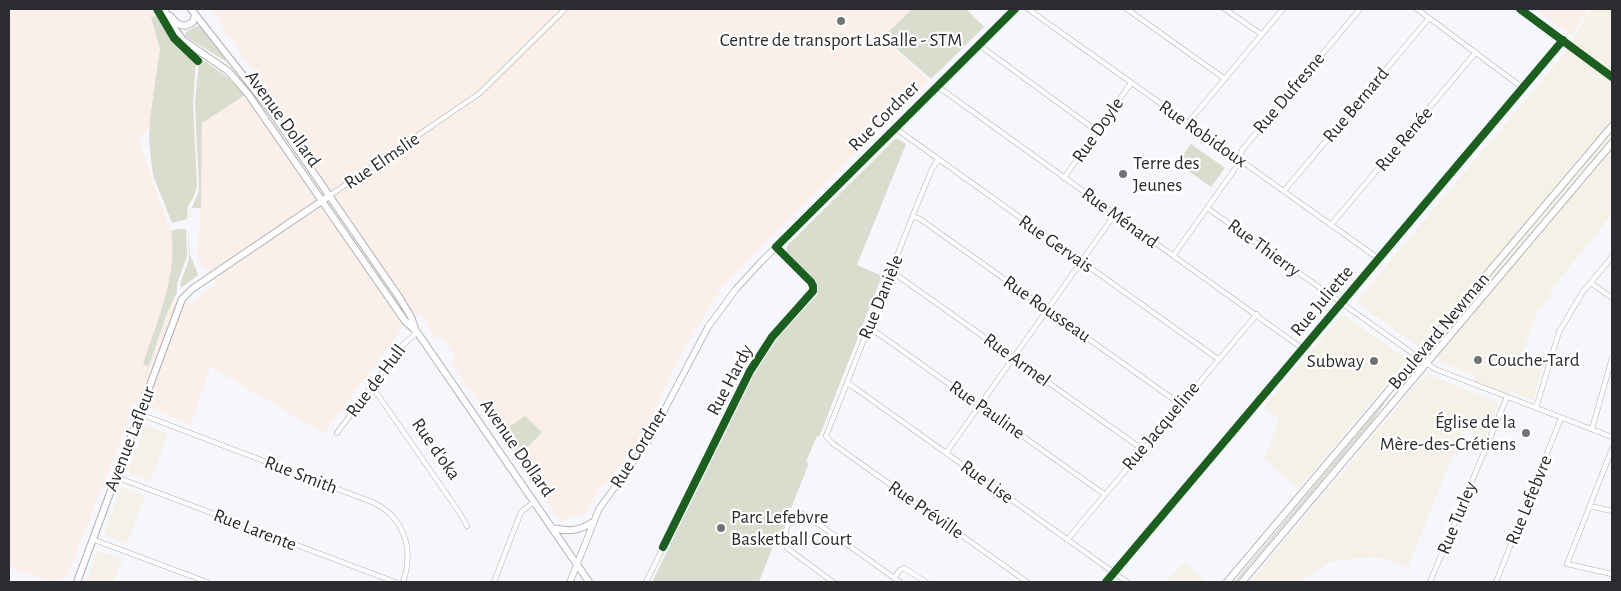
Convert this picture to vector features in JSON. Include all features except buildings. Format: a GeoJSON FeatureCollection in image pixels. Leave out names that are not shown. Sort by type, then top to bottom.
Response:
{"type":"FeatureCollection","features":[{"type":"Feature","properties":{"kind":"main road","name":"Avenue Dollard"},"geometry":{"type":"LineString","coordinates":[[191,9],[261,97],[399,297],[411,317],[417,332],[589,582]]}},
{"type":"Feature","properties":{"kind":"main road","name":"Avenue Dollard"},"geometry":{"type":"LineString","coordinates":[[165,10],[174,28],[183,40],[228,72],[244,88],[405,321],[417,332]]}},
{"type":"Feature","properties":{"kind":"main road"},"geometry":{"type":"LineString","coordinates":[[165,10],[183,26],[191,24],[195,15]]}},
{"type":"Feature","properties":{"kind":"main road","name":"Boulevard Newman"},"geometry":{"type":"LineString","coordinates":[[1228,582],[1612,126]]}},
{"type":"Feature","properties":{"kind":"main road","name":"Boulevard Newman"},"geometry":{"type":"LineString","coordinates":[[1242,582],[1612,143]]}},
{"type":"Feature","properties":{"kind":"main road","name":"Rue Elmslie"},"geometry":{"type":"LineString","coordinates":[[184,296],[329,196]]}},
{"type":"Feature","properties":{"kind":"main road","name":"Avenue Lafleur"},"geometry":{"type":"LineString","coordinates":[[77,580],[140,414],[176,311],[184,296]]}},
{"type":"Feature","properties":{"kind":"main road"},"geometry":{"type":"LineString","coordinates":[[552,528],[572,531],[583,528],[593,522]]}},
{"type":"Feature","properties":{"kind":"main road"},"geometry":{"type":"LineString","coordinates":[[72,582],[77,580]]}},
{"type":"Feature","properties":{"kind":"street","name":"Rue Elmslie"},"geometry":{"type":"LineString","coordinates":[[329,196],[480,92],[565,9]]}},
{"type":"Feature","properties":{"kind":"street","name":"Rue Cordner"},"geometry":{"type":"LineString","coordinates":[[570,582],[593,522],[602,505],[646,444],[708,327],[741,282],[1015,9]]}},
{"type":"Feature","properties":{"kind":"street","name":"Rue Robidoux"},"geometry":{"type":"LineString","coordinates":[[1028,9],[1379,259]]}},
{"type":"Feature","properties":{"kind":"street"},"geometry":{"type":"LineString","coordinates":[[1127,9],[1225,79]]}},
{"type":"Feature","properties":{"kind":"street"},"geometry":{"type":"LineString","coordinates":[[1225,9],[1261,34]]}},
{"type":"Feature","properties":{"kind":"street"},"geometry":{"type":"LineString","coordinates":[[1188,123],[1283,9]]}},
{"type":"Feature","properties":{"kind":"street","name":"Rue Dufresne"},"geometry":{"type":"LineString","coordinates":[[1173,256],[1237,166],[1242,150],[1360,9]]}},
{"type":"Feature","properties":{"kind":"street"},"geometry":{"type":"LineString","coordinates":[[1417,9],[1523,88]]}},
{"type":"Feature","properties":{"kind":"street"},"geometry":{"type":"LineString","coordinates":[[1520,9],[1612,77]]}},
{"type":"Feature","properties":{"kind":"street","name":"Rue Bernard"},"geometry":{"type":"LineString","coordinates":[[1284,191],[1429,18]]}},
{"type":"Feature","properties":{"kind":"street","name":"Rue Juliette"},"geometry":{"type":"LineString","coordinates":[[1106,582],[1563,40]]}},
{"type":"Feature","properties":{"kind":"street"},"geometry":{"type":"LineString","coordinates":[[979,44],[1097,130]]}},
{"type":"Feature","properties":{"kind":"street","name":"Rue Renée"},"geometry":{"type":"LineString","coordinates":[[1331,225],[1476,52]]}},
{"type":"Feature","properties":{"kind":"street","name":"Rue Doyle"},"geometry":{"type":"LineString","coordinates":[[1064,178],[1131,83]]}},
{"type":"Feature","properties":{"kind":"street","name":"Rue Ménard"},"geometry":{"type":"LineString","coordinates":[[937,86],[1303,349]]}},
{"type":"Feature","properties":{"kind":"street","name":"Rue Gervais"},"geometry":{"type":"LineString","coordinates":[[895,128],[1218,360]]}},
{"type":"Feature","properties":{"kind":"street","name":"Rue Danièle"},"geometry":{"type":"LineString","coordinates":[[826,436],[932,169],[938,160]]}},
{"type":"Feature","properties":{"kind":"street","name":"Rue Thierry"},"geometry":{"type":"LineString","coordinates":[[1207,208],[1426,364],[1612,437]]}},
{"type":"Feature","properties":{"kind":"street"},"geometry":{"type":"LineString","coordinates":[[946,453],[1115,214]]}},
{"type":"Feature","properties":{"kind":"street","name":"Rue Rousseau"},"geometry":{"type":"LineString","coordinates":[[913,216],[920,219],[1180,404]]}},
{"type":"Feature","properties":{"kind":"street","name":"Rue Hardy"},"geometry":{"type":"LineString","coordinates":[[646,582],[750,371],[772,337],[813,291],[811,282],[776,247]]}},
{"type":"Feature","properties":{"kind":"street"},"geometry":{"type":"LineString","coordinates":[[1536,408],[1559,332],[1582,293],[1612,257]]}},
{"type":"Feature","properties":{"kind":"street","name":"Rue Armel"},"geometry":{"type":"LineString","coordinates":[[892,272],[1142,449]]}},
{"type":"Feature","properties":{"kind":"street"},"geometry":{"type":"LineString","coordinates":[[1591,283],[1612,298]]}},
{"type":"Feature","properties":{"kind":"street","name":"Rue Jacqueline"},"geometry":{"type":"LineString","coordinates":[[1067,540],[1256,314]]}},
{"type":"Feature","properties":{"kind":"street","name":"Rue Pauline"},"geometry":{"type":"LineString","coordinates":[[869,327],[1104,494]]}},
{"type":"Feature","properties":{"kind":"street","name":"Rue de Hull"},"geometry":{"type":"LineString","coordinates":[[338,433],[401,346],[417,332]]}},
{"type":"Feature","properties":{"kind":"street"},"geometry":{"type":"LineString","coordinates":[[1592,430],[1612,358]]}},
{"type":"Feature","properties":{"kind":"street","name":"Rue Lise"},"geometry":{"type":"LineString","coordinates":[[847,383],[1126,582]]}},
{"type":"Feature","properties":{"kind":"street","name":"Rue d'oka"},"geometry":{"type":"LineString","coordinates":[[371,387],[467,526]]}},
{"type":"Feature","properties":{"kind":"street","name":"Rue Turley"},"geometry":{"type":"LineString","coordinates":[[1430,582],[1507,397]]}},
{"type":"Feature","properties":{"kind":"street","name":"Rue Smith"},"geometry":{"type":"LineString","coordinates":[[140,414],[382,507],[397,522],[406,540],[408,563],[403,582]]}},
{"type":"Feature","properties":{"kind":"street","name":"Rue Lefebvre"},"geometry":{"type":"LineString","coordinates":[[1496,582],[1561,418]]}},
{"type":"Feature","properties":{"kind":"street","name":"Rue Préville"},"geometry":{"type":"LineString","coordinates":[[826,436],[832,443],[1028,582]]}},
{"type":"Feature","properties":{"kind":"street"},"geometry":{"type":"LineString","coordinates":[[1612,449],[1567,564],[1612,574]]}},
{"type":"Feature","properties":{"kind":"street","name":"Rue Larente"},"geometry":{"type":"LineString","coordinates":[[116,477],[395,582]]}},
{"type":"Feature","properties":{"kind":"street"},"geometry":{"type":"LineString","coordinates":[[494,582],[521,512],[534,502]]}},
{"type":"Feature","properties":{"kind":"street"},"geometry":{"type":"LineString","coordinates":[[1590,506],[1612,511]]}},
{"type":"Feature","properties":{"kind":"street"},"geometry":{"type":"LineString","coordinates":[[833,582],[787,548],[784,540],[790,521],[797,514],[805,515],[900,582]]}},
{"type":"Feature","properties":{"kind":"street"},"geometry":{"type":"LineString","coordinates":[[92,540],[207,582]]}},
{"type":"Feature","properties":{"kind":"street"},"geometry":{"type":"LineString","coordinates":[[894,578],[901,568],[904,568],[926,582]]}},
{"type":"Feature","properties":{"kind":"shaded area"},"geometry":{"type":"Polygon","coordinates":[[[153,9],[159,29],[162,52],[150,127],[138,139],[177,249],[170,299],[192,303],[216,283],[202,265],[197,254],[201,208],[202,123],[245,95],[257,113],[274,102],[210,9],[912,9],[883,37],[928,81],[744,264],[719,292],[684,349],[646,428],[625,460],[600,489],[585,515],[560,520],[450,362],[455,355],[441,338],[434,338],[420,313],[402,328],[324,434],[211,367],[190,426],[152,408],[132,402],[125,430],[66,578],[51,582],[9,567],[9,10],[153,9]]]}},
{"type":"Feature","properties":{"kind":"shaded area"},"geometry":{"type":"Polygon","coordinates":[[[912,9],[966,9],[984,27],[931,79],[883,37],[912,9]]]}},
{"type":"Feature","properties":{"kind":"shaded area"},"geometry":{"type":"Polygon","coordinates":[[[1534,9],[1589,9],[1571,35],[1534,9]]]}},
{"type":"Feature","properties":{"kind":"shaded area"},"geometry":{"type":"Polygon","coordinates":[[[1591,9],[1612,9],[1612,214],[1559,280],[1535,318],[1522,355],[1544,364],[1533,400],[1510,391],[1507,397],[1474,384],[1474,375],[1438,361],[1440,358],[1419,343],[1416,345],[1356,302],[1564,54],[1591,9]]]}},
{"type":"Feature","properties":{"kind":"shaded area"},"geometry":{"type":"Polygon","coordinates":[[[161,15],[184,45],[231,80],[245,95],[202,123],[201,208],[192,208],[199,188],[195,103],[199,59],[177,40],[161,15]]]}},
{"type":"Feature","properties":{"kind":"shaded area"},"geometry":{"type":"Polygon","coordinates":[[[151,17],[159,17],[176,42],[196,61],[193,105],[197,186],[188,207],[187,219],[172,223],[153,175],[149,142],[150,118],[160,49],[151,17]]]}},
{"type":"Feature","properties":{"kind":"shaded area"},"geometry":{"type":"Polygon","coordinates":[[[196,26],[201,27],[226,58],[225,61],[185,36],[186,32],[196,26]]]}},
{"type":"Feature","properties":{"kind":"shaded area"},"geometry":{"type":"Polygon","coordinates":[[[895,139],[906,144],[857,265],[882,276],[819,437],[817,436],[806,462],[809,463],[778,541],[775,541],[759,582],[652,582],[754,374],[780,335],[817,295],[818,287],[816,282],[785,252],[787,251],[787,246],[895,139]]]}},
{"type":"Feature","properties":{"kind":"shaded area"},"geometry":{"type":"Polygon","coordinates":[[[1191,144],[1225,168],[1211,187],[1177,163],[1191,144]]]}},
{"type":"Feature","properties":{"kind":"shaded area"},"geometry":{"type":"Polygon","coordinates":[[[186,229],[187,256],[177,284],[177,292],[167,313],[145,377],[148,366],[143,364],[169,282],[172,265],[171,231],[186,229]]]}},
{"type":"Feature","properties":{"kind":"shaded area"},"geometry":{"type":"Polygon","coordinates":[[[188,230],[190,255],[198,274],[181,288],[180,284],[189,259],[188,230]]]}},
{"type":"Feature","properties":{"kind":"shaded area"},"geometry":{"type":"Polygon","coordinates":[[[1342,314],[1406,360],[1298,489],[1264,459],[1279,420],[1264,407],[1342,314]]]}},
{"type":"Feature","properties":{"kind":"shaded area"},"geometry":{"type":"Polygon","coordinates":[[[1428,374],[1499,404],[1485,438],[1463,430],[1408,567],[1381,558],[1369,557],[1330,562],[1300,582],[1250,582],[1419,381],[1422,380],[1423,376],[1428,374]]]}},
{"type":"Feature","properties":{"kind":"shaded area"},"geometry":{"type":"Polygon","coordinates":[[[1391,394],[1373,420],[1236,582],[1234,582],[1391,394]]]}},
{"type":"Feature","properties":{"kind":"shaded area"},"geometry":{"type":"Polygon","coordinates":[[[525,416],[542,432],[521,454],[503,431],[525,416]]]}},
{"type":"Feature","properties":{"kind":"shaded area"},"geometry":{"type":"Polygon","coordinates":[[[146,425],[168,434],[150,481],[127,472],[146,425]]]}},
{"type":"Feature","properties":{"kind":"shaded area"},"geometry":{"type":"Polygon","coordinates":[[[121,487],[145,496],[127,544],[104,535],[121,487]]]}},
{"type":"Feature","properties":{"kind":"shaded area"},"geometry":{"type":"Polygon","coordinates":[[[98,551],[123,559],[113,582],[87,582],[98,551]]]}},
{"type":"Feature","properties":{"kind":"shaded area"},"geometry":{"type":"Polygon","coordinates":[[[1184,562],[1207,582],[1166,582],[1184,562]]]}},
{"type":"Feature","properties":{"kind":"cycle path"},"geometry":{"type":"LineString","coordinates":[[157,9],[174,38],[198,61]]}},
{"type":"Feature","properties":{"kind":"cycle path"},"geometry":{"type":"LineString","coordinates":[[663,547],[750,371],[772,337],[813,291],[811,282],[776,247],[1015,9]]}},
{"type":"Feature","properties":{"kind":"cycle path"},"geometry":{"type":"LineString","coordinates":[[1520,9],[1612,77]]}},
{"type":"Feature","properties":{"kind":"cycle path"},"geometry":{"type":"LineString","coordinates":[[1106,582],[1563,40]]}},
{"type":"Feature","properties":{"kind":"place","name":"Centre de transport LaSalle - STM"},"geometry":{"type":"Point","coordinates":[841,21]}},
{"type":"Feature","properties":{"kind":"place","name":"Terre des Jeunes"},"geometry":{"type":"Point","coordinates":[1123,174]}},
{"type":"Feature","properties":{"kind":"place","name":"Couche-Tard"},"geometry":{"type":"Point","coordinates":[1478,360]}},
{"type":"Feature","properties":{"kind":"place","name":"Subway"},"geometry":{"type":"Point","coordinates":[1374,361]}},
{"type":"Feature","properties":{"kind":"place","name":"Église de la Mère-des-Crétiens"},"geometry":{"type":"Point","coordinates":[1526,433]}},
{"type":"Feature","properties":{"kind":"place","name":"Parc Lefebvre Basketball Court"},"geometry":{"type":"Point","coordinates":[721,528]}}]}
